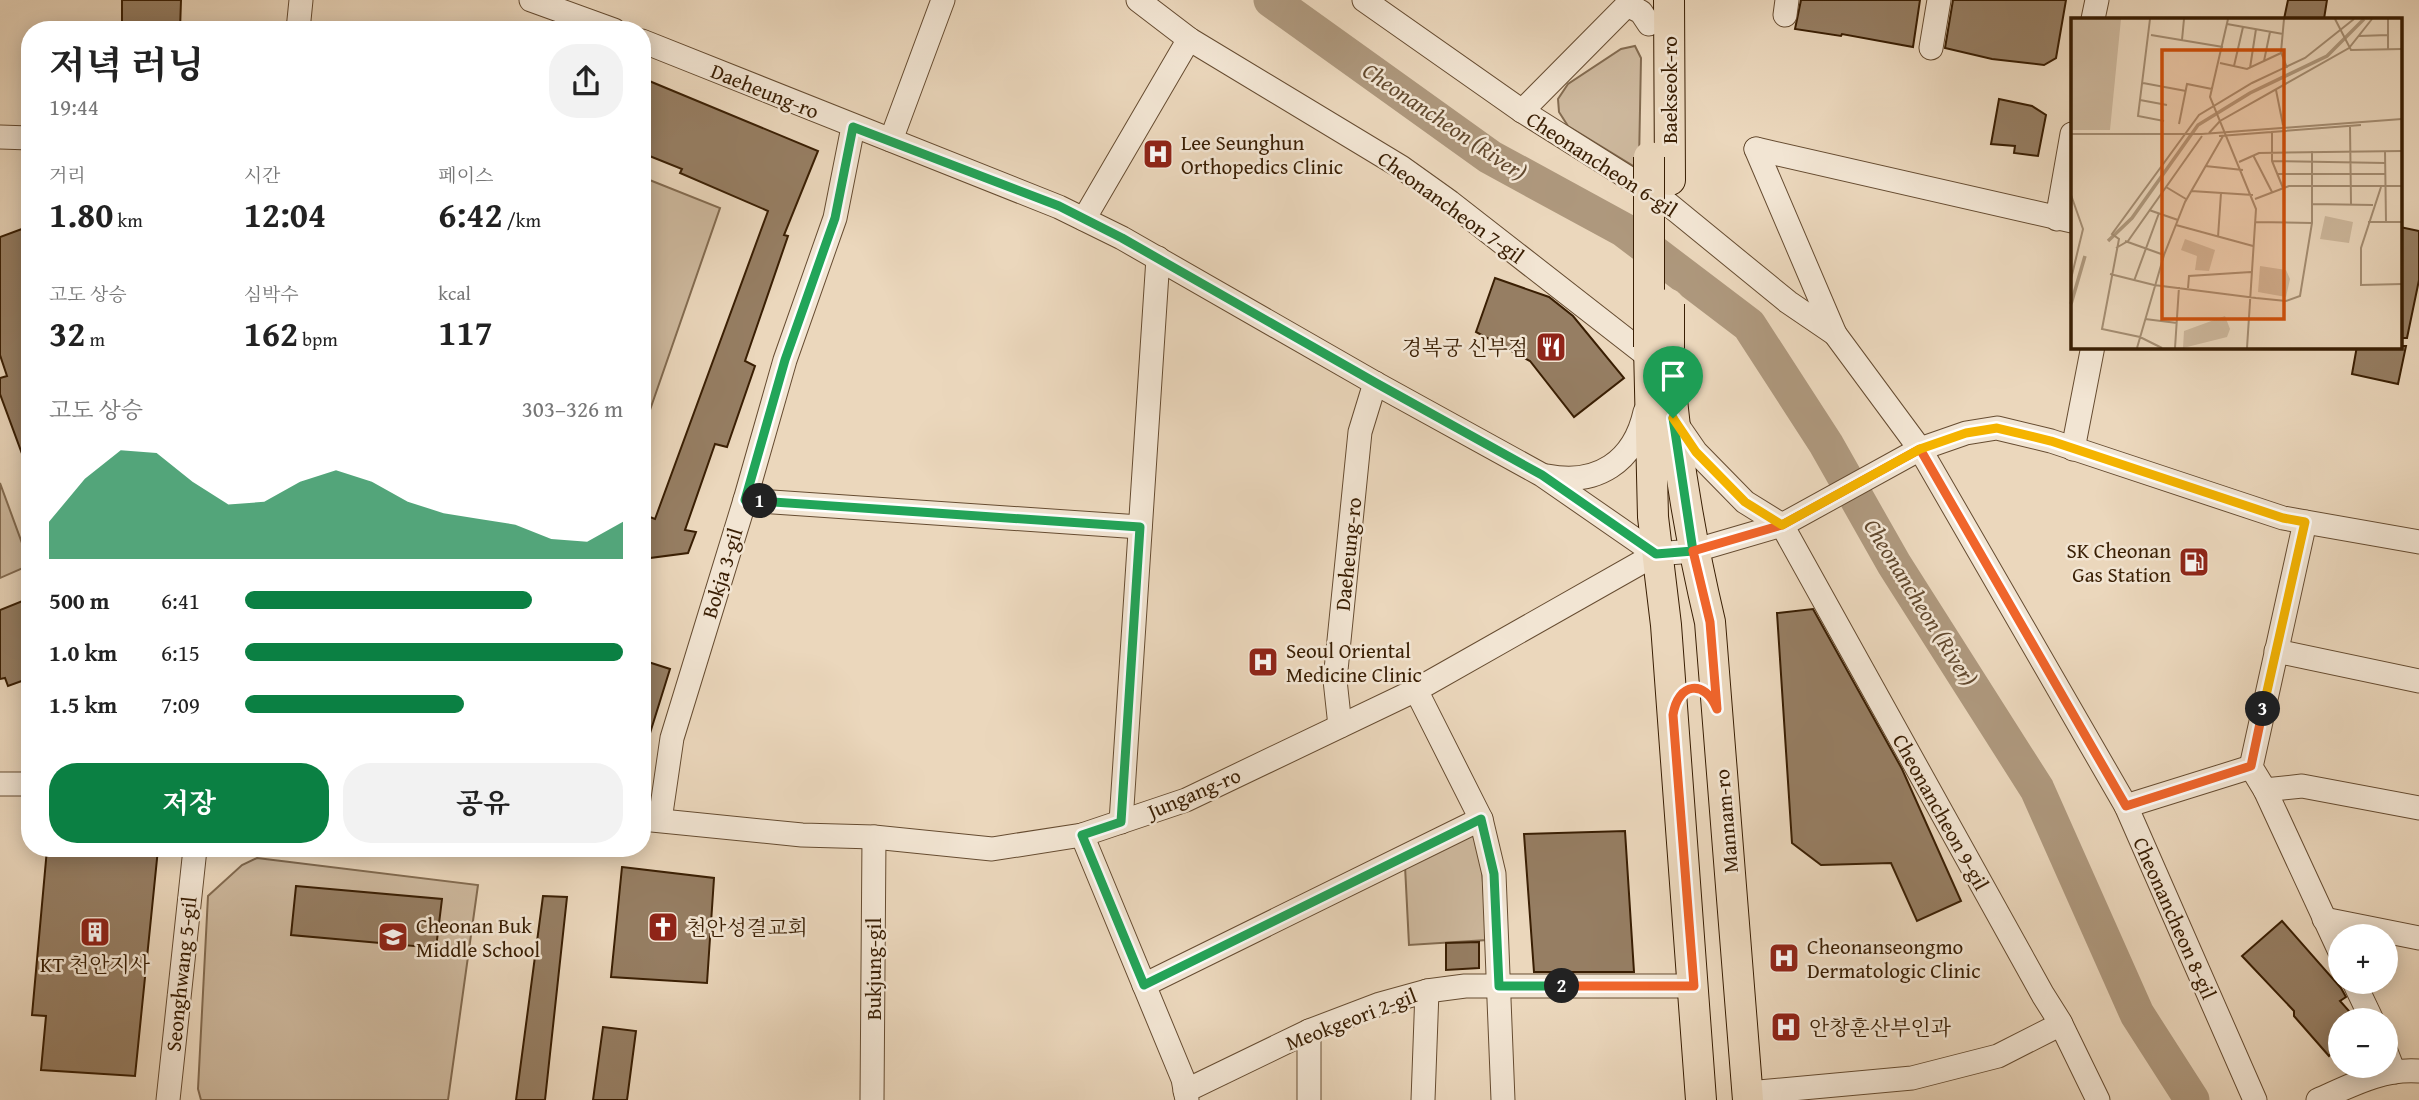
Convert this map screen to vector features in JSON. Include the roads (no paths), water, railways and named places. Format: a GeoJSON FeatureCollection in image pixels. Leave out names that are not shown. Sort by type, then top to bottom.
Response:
{"type":"FeatureCollection","features":[{"type":"Feature","properties":{"kind":"main road","name":"Baekseok-ro"},"geometry":{"type":"LineString","coordinates":[[1656,356],[1670,180],[1669,0]]}},
{"type":"Feature","properties":{"kind":"main road","name":"Baekseok-ro"},"geometry":{"type":"LineString","coordinates":[[1639,7],[1649,157],[1656,356]]}},
{"type":"Feature","properties":{"kind":"main road"},"geometry":{"type":"LineString","coordinates":[[1656,356],[1649,392],[1656,554],[1666,625],[1702,1100]]}},
{"type":"Feature","properties":{"kind":"main road"},"geometry":{"type":"LineString","coordinates":[[1656,356],[1673,418],[1693,551]]}},
{"type":"Feature","properties":{"kind":"main road","name":"Mannam-ro"},"geometry":{"type":"LineString","coordinates":[[1693,551],[1710,622],[1748,1096]]}},
{"type":"Feature","properties":{"kind":"main road"},"geometry":{"type":"LineString","coordinates":[[1673,715],[1679,696],[1685,690],[1693,688],[1709,695],[1717,709]]}},
{"type":"Feature","properties":{"kind":"street"},"geometry":{"type":"LineString","coordinates":[[299,21],[301,0]]}},
{"type":"Feature","properties":{"kind":"street"},"geometry":{"type":"LineString","coordinates":[[531,0],[579,7],[600,21]]}},
{"type":"Feature","properties":{"kind":"street"},"geometry":{"type":"LineString","coordinates":[[891,140],[943,0]]}},
{"type":"Feature","properties":{"kind":"street","name":"Cheonancheon 7-gil"},"geometry":{"type":"LineString","coordinates":[[1138,0],[1189,39],[1410,174],[1656,356]]}},
{"type":"Feature","properties":{"kind":"street","name":"Cheonancheon 6-gil"},"geometry":{"type":"LineString","coordinates":[[1364,0],[1522,111],[1662,199],[1788,302],[1835,334]]}},
{"type":"Feature","properties":{"kind":"street"},"geometry":{"type":"LineString","coordinates":[[1931,47],[1939,0]]}},
{"type":"Feature","properties":{"kind":"street"},"geometry":{"type":"LineString","coordinates":[[2093,18],[2097,0]]}},
{"type":"Feature","properties":{"kind":"street"},"geometry":{"type":"LineString","coordinates":[[1522,111],[1639,7]]}},
{"type":"Feature","properties":{"kind":"street"},"geometry":{"type":"LineString","coordinates":[[1084,219],[1189,39]]}},
{"type":"Feature","properties":{"kind":"street","name":"Daeheung-ro"},"geometry":{"type":"LineString","coordinates":[[651,45],[853,127],[1059,206],[1158,258],[1542,475],[1656,554]]}},
{"type":"Feature","properties":{"kind":"street","name":"Bokja 3-gil"},"geometry":{"type":"LineString","coordinates":[[651,819],[672,738],[785,360],[835,218],[853,127]]}},
{"type":"Feature","properties":{"kind":"street"},"geometry":{"type":"LineString","coordinates":[[0,137],[21,138]]}},
{"type":"Feature","properties":{"kind":"street","name":"Cheonancheon 6-gil"},"geometry":{"type":"LineString","coordinates":[[1920,449],[1835,334],[1756,149],[2065,220]]}},
{"type":"Feature","properties":{"kind":"street"},"geometry":{"type":"LineString","coordinates":[[2065,220],[2071,156]]}},
{"type":"Feature","properties":{"kind":"street"},"geometry":{"type":"LineString","coordinates":[[1121,822],[1158,258]]}},
{"type":"Feature","properties":{"kind":"street"},"geometry":{"type":"LineString","coordinates":[[2073,449],[2093,348]]}},
{"type":"Feature","properties":{"kind":"street","name":"Daeheung-ro"},"geometry":{"type":"LineString","coordinates":[[1339,726],[1335,680],[1360,432],[1376,383]]}},
{"type":"Feature","properties":{"kind":"street"},"geometry":{"type":"LineString","coordinates":[[1542,475],[1560,479],[1583,479],[1603,472],[1616,463],[1631,450],[1641,430],[1649,392]]}},
{"type":"Feature","properties":{"kind":"street"},"geometry":{"type":"LineString","coordinates":[[1673,418],[1696,452],[1745,502],[1782,525]]}},
{"type":"Feature","properties":{"kind":"street"},"geometry":{"type":"LineString","coordinates":[[1656,554],[1693,551],[1782,525],[1920,449],[1966,433],[1997,428],[2073,449],[2283,518],[2419,542]]}},
{"type":"Feature","properties":{"kind":"street","name":"Cheonancheon 8-gil"},"geometry":{"type":"LineString","coordinates":[[1920,449],[2126,806],[2255,1100]]}},
{"type":"Feature","properties":{"kind":"street"},"geometry":{"type":"LineString","coordinates":[[745,500],[1140,527]]}},
{"type":"Feature","properties":{"kind":"street"},"geometry":{"type":"LineString","coordinates":[[2305,522],[2251,766],[2265,790],[2328,927]]}},
{"type":"Feature","properties":{"kind":"street","name":"Cheonancheon 9-gil"},"geometry":{"type":"LineString","coordinates":[[1782,525],[2060,1024],[2098,1100]]}},
{"type":"Feature","properties":{"kind":"street","name":"Jungang-ro"},"geometry":{"type":"LineString","coordinates":[[651,819],[802,835],[874,837],[992,849],[1082,835],[1186,800],[1416,690],[1656,554]]}},
{"type":"Feature","properties":{"kind":"street"},"geometry":{"type":"LineString","coordinates":[[2276,651],[2419,681]]}},
{"type":"Feature","properties":{"kind":"street"},"geometry":{"type":"LineString","coordinates":[[1416,690],[1481,819],[1494,874],[1503,1100]]}},
{"type":"Feature","properties":{"kind":"street"},"geometry":{"type":"LineString","coordinates":[[2126,806],[2251,766]]}},
{"type":"Feature","properties":{"kind":"street"},"geometry":{"type":"LineString","coordinates":[[0,784],[21,784]]}},
{"type":"Feature","properties":{"kind":"street"},"geometry":{"type":"LineString","coordinates":[[2265,790],[2302,786],[2419,808]]}},
{"type":"Feature","properties":{"kind":"street"},"geometry":{"type":"LineString","coordinates":[[1144,985],[1481,819]]}},
{"type":"Feature","properties":{"kind":"street"},"geometry":{"type":"LineString","coordinates":[[1082,835],[1183,1079],[1186,1096]]}},
{"type":"Feature","properties":{"kind":"street","name":"Bukjung-gil"},"geometry":{"type":"LineString","coordinates":[[872,1100],[874,837]]}},
{"type":"Feature","properties":{"kind":"street","name":"Seonghwang 5-gil"},"geometry":{"type":"LineString","coordinates":[[168,1100],[194,857]]}},
{"type":"Feature","properties":{"kind":"street"},"geometry":{"type":"LineString","coordinates":[[2324,919],[2419,938]]}},
{"type":"Feature","properties":{"kind":"street","name":"Meokgeori 2-gil"},"geometry":{"type":"LineString","coordinates":[[1186,1096],[1310,1031],[1380,1004],[1427,991],[1465,986],[1694,986]]}},
{"type":"Feature","properties":{"kind":"street"},"geometry":{"type":"LineString","coordinates":[[1423,1100],[1427,991]]}},
{"type":"Feature","properties":{"kind":"street","name":"Mannam-ro"},"geometry":{"type":"LineString","coordinates":[[1748,1096],[1912,1078],[1998,1056],[2060,1024]]}},
{"type":"Feature","properties":{"kind":"street"},"geometry":{"type":"LineString","coordinates":[[1309,1100],[1310,1031]]}},
{"type":"Feature","properties":{"kind":"street"},"geometry":{"type":"LineString","coordinates":[[2398,1072],[2419,1072]]}},
{"type":"Feature","properties":{"kind":"street"},"geometry":{"type":"LineString","coordinates":[[2318,1100],[2369,1078]]}},
{"type":"Feature","properties":{"kind":"waterway","name":"Cheonancheon (River)"},"geometry":{"type":"LineString","coordinates":[[1271,0],[1490,157],[1624,230],[1749,325],[1826,444],[1894,564],[2037,789],[2137,1014],[2192,1100]]}},
{"type":"Feature","properties":{"kind":"place","name":"Lee Seunghun Orthopedics Clinic"},"geometry":{"type":"Point","coordinates":[1158,154]}},
{"type":"Feature","properties":{"kind":"place","name":"경복궁 신부점"},"geometry":{"type":"Point","coordinates":[1551,347]}},
{"type":"Feature","properties":{"kind":"place","name":"SK Cheonan Gas Station"},"geometry":{"type":"Point","coordinates":[2194,562]}},
{"type":"Feature","properties":{"kind":"place","name":"Seoul Oriental Medicine Clinic"},"geometry":{"type":"Point","coordinates":[1263,662]}},
{"type":"Feature","properties":{"kind":"place","name":"천안성결교회"},"geometry":{"type":"Point","coordinates":[663,927]}},
{"type":"Feature","properties":{"kind":"place","name":"KT 천안지사"},"geometry":{"type":"Point","coordinates":[95,932]}},
{"type":"Feature","properties":{"kind":"place","name":"Cheonan Buk Middle School"},"geometry":{"type":"Point","coordinates":[393,937]}},
{"type":"Feature","properties":{"kind":"place","name":"Cheonanseongmo Dermatologic Clinic"},"geometry":{"type":"Point","coordinates":[1784,958]}},
{"type":"Feature","properties":{"kind":"place","name":"안창훈산부인과"},"geometry":{"type":"Point","coordinates":[1786,1027]}}]}
